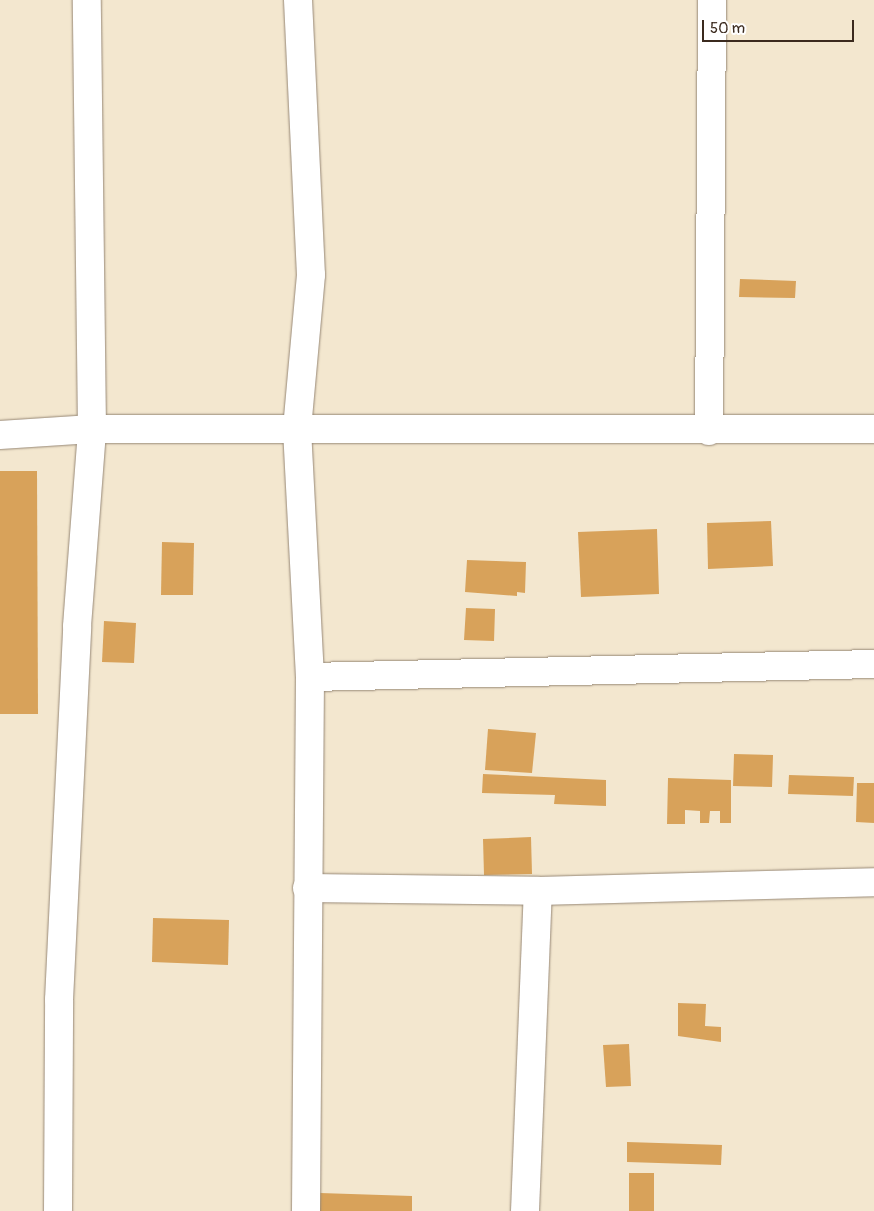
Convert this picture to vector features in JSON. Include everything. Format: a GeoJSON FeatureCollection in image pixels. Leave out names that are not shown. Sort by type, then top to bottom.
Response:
{"type":"FeatureCollection","features":[{"type":"Feature","properties":{"kind":"street"},"geometry":{"type":"LineString","coordinates":[[58,1211],[60,990],[77,626],[92,429],[86,0]]}},
{"type":"Feature","properties":{"kind":"street"},"geometry":{"type":"LineString","coordinates":[[298,0],[311,275],[297,429],[310,677],[306,1211]]}},
{"type":"Feature","properties":{"kind":"street"},"geometry":{"type":"LineString","coordinates":[[709,431],[712,0]]}},
{"type":"Feature","properties":{"kind":"street"},"geometry":{"type":"LineString","coordinates":[[0,435],[92,429],[709,431],[874,429]]}},
{"type":"Feature","properties":{"kind":"street"},"geometry":{"type":"LineString","coordinates":[[310,677],[874,664]]}},
{"type":"Feature","properties":{"kind":"street"},"geometry":{"type":"LineString","coordinates":[[307,888],[538,891],[874,882]]}},
{"type":"Feature","properties":{"kind":"street"},"geometry":{"type":"LineString","coordinates":[[525,1211],[538,891]]}},
{"type":"Feature","properties":{"kind":"building"},"geometry":{"type":"Polygon","coordinates":[[[740,279],[796,281],[795,298],[739,297],[740,279]]]}},
{"type":"Feature","properties":{"kind":"building"},"geometry":{"type":"Polygon","coordinates":[[[0,471],[37,471],[38,714],[0,714],[0,471]]]}},
{"type":"Feature","properties":{"kind":"building"},"geometry":{"type":"Polygon","coordinates":[[[771,521],[773,566],[708,569],[707,523],[771,521]]]}},
{"type":"Feature","properties":{"kind":"building"},"geometry":{"type":"Polygon","coordinates":[[[657,529],[659,594],[581,597],[578,532],[657,529]]]}},
{"type":"Feature","properties":{"kind":"building"},"geometry":{"type":"Polygon","coordinates":[[[162,542],[194,543],[193,595],[161,595],[162,542]]]}},
{"type":"Feature","properties":{"kind":"building"},"geometry":{"type":"Polygon","coordinates":[[[467,560],[526,562],[525,593],[517,592],[517,596],[465,592],[467,560]]]}},
{"type":"Feature","properties":{"kind":"building"},"geometry":{"type":"Polygon","coordinates":[[[466,608],[495,609],[494,641],[464,640],[466,608]]]}},
{"type":"Feature","properties":{"kind":"building"},"geometry":{"type":"Polygon","coordinates":[[[104,621],[136,623],[134,663],[102,662],[104,621]]]}},
{"type":"Feature","properties":{"kind":"building"},"geometry":{"type":"Polygon","coordinates":[[[488,729],[536,733],[532,773],[485,770],[488,729]]]}},
{"type":"Feature","properties":{"kind":"building"},"geometry":{"type":"Polygon","coordinates":[[[734,754],[773,755],[772,787],[733,786],[734,754]]]}},
{"type":"Feature","properties":{"kind":"building"},"geometry":{"type":"Polygon","coordinates":[[[483,774],[606,780],[606,806],[554,804],[555,795],[482,793],[483,774]]]}},
{"type":"Feature","properties":{"kind":"building"},"geometry":{"type":"Polygon","coordinates":[[[789,775],[854,777],[853,796],[788,794],[789,775]]]}},
{"type":"Feature","properties":{"kind":"building"},"geometry":{"type":"Polygon","coordinates":[[[668,778],[731,780],[731,823],[720,823],[720,811],[710,811],[709,823],[700,823],[700,811],[685,810],[685,824],[667,824],[668,778]]]}},
{"type":"Feature","properties":{"kind":"building"},"geometry":{"type":"Polygon","coordinates":[[[857,783],[874,783],[874,823],[856,822],[857,783]]]}},
{"type":"Feature","properties":{"kind":"building"},"geometry":{"type":"Polygon","coordinates":[[[531,837],[532,874],[484,875],[483,839],[531,837]]]}},
{"type":"Feature","properties":{"kind":"building"},"geometry":{"type":"Polygon","coordinates":[[[153,918],[229,920],[228,965],[152,962],[153,918]]]}},
{"type":"Feature","properties":{"kind":"building"},"geometry":{"type":"Polygon","coordinates":[[[678,1003],[706,1004],[705,1026],[721,1027],[721,1042],[678,1036],[678,1003]]]}},
{"type":"Feature","properties":{"kind":"building"},"geometry":{"type":"Polygon","coordinates":[[[629,1044],[631,1086],[606,1087],[603,1045],[629,1044]]]}},
{"type":"Feature","properties":{"kind":"building"},"geometry":{"type":"Polygon","coordinates":[[[627,1142],[722,1145],[721,1165],[627,1162],[627,1142]]]}},
{"type":"Feature","properties":{"kind":"building"},"geometry":{"type":"Polygon","coordinates":[[[629,1173],[654,1173],[654,1211],[629,1211],[629,1173]]]}},
{"type":"Feature","properties":{"kind":"building"},"geometry":{"type":"Polygon","coordinates":[[[320,1193],[412,1196],[412,1211],[319,1211],[320,1193]]]}}]}
